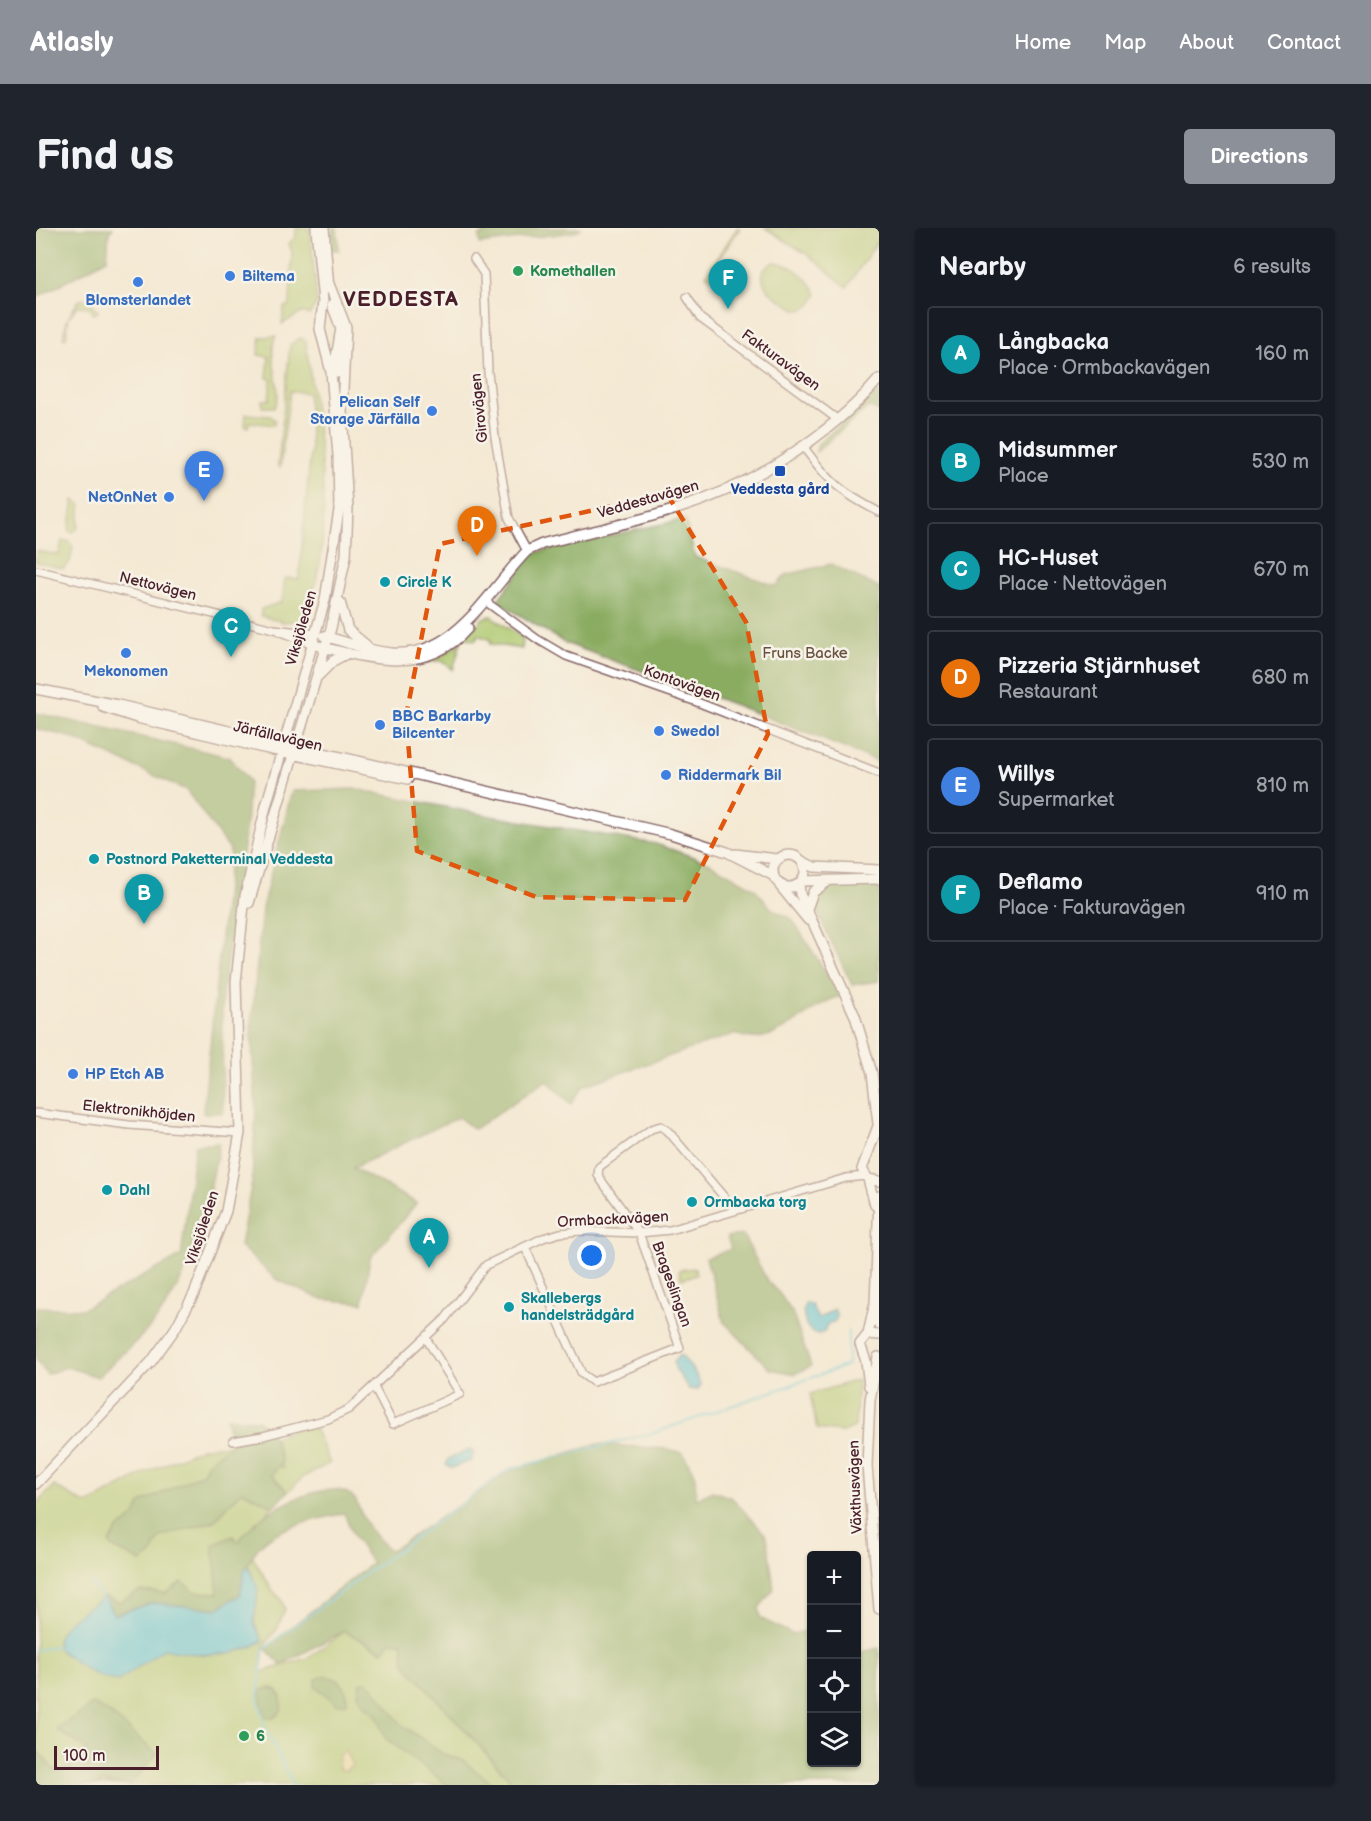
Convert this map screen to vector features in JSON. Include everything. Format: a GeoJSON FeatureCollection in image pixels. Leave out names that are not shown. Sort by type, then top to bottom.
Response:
{"type":"FeatureCollection","features":[{"type":"Feature","properties":{"kind":"street"},"geometry":{"type":"LineString","coordinates":[[316,228],[322,289],[320,329],[324,337],[333,340],[339,335],[341,326],[338,320],[331,317],[322,320]]}},
{"type":"Feature","properties":{"kind":"street","name":"Viksjöleden"},"geometry":{"type":"LineString","coordinates":[[324,228],[330,300],[338,320]]}},
{"type":"Feature","properties":{"kind":"street","name":"Girovägen"},"geometry":{"type":"LineString","coordinates":[[474,259],[484,274],[488,372],[495,437],[509,518],[527,551]]}},
{"type":"Feature","properties":{"kind":"street","name":"Viksjöleden"},"geometry":{"type":"LineString","coordinates":[[242,922],[325,648],[339,598],[346,556],[348,508],[342,411],[342,358],[346,327],[329,284]]}},
{"type":"Feature","properties":{"kind":"street","name":"Fakturavägen"},"geometry":{"type":"LineString","coordinates":[[687,297],[700,318],[837,418]]}},
{"type":"Feature","properties":{"kind":"street","name":"Viksjöleden"},"geometry":{"type":"LineString","coordinates":[[339,335],[336,366],[342,411]]}},
{"type":"Feature","properties":{"kind":"street","name":"Viksjöleden"},"geometry":{"type":"LineString","coordinates":[[36,1484],[151,1362],[175,1329],[194,1294],[226,1211],[240,1133],[236,982],[251,865],[331,574],[339,499],[331,372],[324,337]]}},
{"type":"Feature","properties":{"kind":"street","name":"Veddestavägen"},"geometry":{"type":"LineString","coordinates":[[316,634],[376,650],[413,652],[439,643],[456,631],[485,601],[527,551],[542,544],[682,507],[745,482],[803,446],[879,379]]}},
{"type":"Feature","properties":{"kind":"street"},"geometry":{"type":"LineString","coordinates":[[803,446],[828,480],[843,493],[879,512]]}},
{"type":"Feature","properties":{"kind":"street","name":"Nettovägen"},"geometry":{"type":"LineString","coordinates":[[36,570],[274,629],[316,634]]}},
{"type":"Feature","properties":{"kind":"street"},"geometry":{"type":"LineString","coordinates":[[339,598],[348,630],[358,640],[376,650]]}},
{"type":"Feature","properties":{"kind":"street","name":"Veddestavägen"},"geometry":{"type":"LineString","coordinates":[[312,644],[396,662],[433,654],[463,634],[477,617],[485,601]]}},
{"type":"Feature","properties":{"kind":"street","name":"Kontovägen"},"geometry":{"type":"LineString","coordinates":[[485,601],[537,639],[566,656],[697,702],[879,773]]}},
{"type":"Feature","properties":{"kind":"street","name":"Nettovägen"},"geometry":{"type":"LineString","coordinates":[[274,629],[312,644]]}},
{"type":"Feature","properties":{"kind":"street"},"geometry":{"type":"LineString","coordinates":[[316,678],[333,661],[348,653]]}},
{"type":"Feature","properties":{"kind":"street","name":"Järfällavägen"},"geometry":{"type":"LineString","coordinates":[[36,689],[295,751],[671,834],[727,852],[772,875]]}},
{"type":"Feature","properties":{"kind":"street","name":"Järfällavägen"},"geometry":{"type":"LineString","coordinates":[[727,852],[777,859]]}},
{"type":"Feature","properties":{"kind":"street"},"geometry":{"type":"LineString","coordinates":[[817,931],[772,875],[777,859],[790,855],[814,867],[879,870]]}},
{"type":"Feature","properties":{"kind":"street"},"geometry":{"type":"LineString","coordinates":[[802,861],[805,873],[800,883],[800,894],[858,1028],[872,1073],[879,1129],[862,1165],[876,1210]]}},
{"type":"Feature","properties":{"kind":"street"},"geometry":{"type":"LineString","coordinates":[[779,885],[791,888],[800,883],[879,879]]}},
{"type":"Feature","properties":{"kind":"street"},"geometry":{"type":"LineString","coordinates":[[807,909],[813,892],[823,883],[833,881]]}},
{"type":"Feature","properties":{"kind":"street","name":"Elektronikhöjden"},"geometry":{"type":"LineString","coordinates":[[36,1113],[129,1125],[240,1133]]}},
{"type":"Feature","properties":{"kind":"street"},"geometry":{"type":"LineString","coordinates":[[639,1233],[601,1180],[598,1171],[603,1164],[658,1126],[668,1131],[735,1210]]}},
{"type":"Feature","properties":{"kind":"street"},"geometry":{"type":"LineString","coordinates":[[868,1155],[879,1153]]}},
{"type":"Feature","properties":{"kind":"street","name":"Ormbackavägen"},"geometry":{"type":"LineString","coordinates":[[846,1178],[862,1165]]}},
{"type":"Feature","properties":{"kind":"street"},"geometry":{"type":"LineString","coordinates":[[867,1177],[879,1180]]}},
{"type":"Feature","properties":{"kind":"street","name":"Ormbackavägen"},"geometry":{"type":"LineString","coordinates":[[233,1441],[327,1419],[349,1409],[445,1319],[486,1265],[525,1247],[560,1233],[639,1233],[670,1230],[846,1178],[867,1177]]}},
{"type":"Feature","properties":{"kind":"street"},"geometry":{"type":"LineString","coordinates":[[879,1196],[876,1210],[875,1305],[879,1325]]}},
{"type":"Feature","properties":{"kind":"street","name":"Brageslingan"},"geometry":{"type":"LineString","coordinates":[[525,1247],[582,1374],[593,1382],[680,1348],[639,1233]]}},
{"type":"Feature","properties":{"kind":"street"},"geometry":{"type":"LineString","coordinates":[[875,1305],[868,1334],[860,1344],[862,1353],[872,1359],[878,1357]]}},
{"type":"Feature","properties":{"kind":"street"},"geometry":{"type":"LineString","coordinates":[[868,1334],[879,1335]]}},
{"type":"Feature","properties":{"kind":"street"},"geometry":{"type":"LineString","coordinates":[[374,1387],[393,1424],[460,1394],[426,1338]]}},
{"type":"Feature","properties":{"kind":"street","name":"Växthusvägen"},"geometry":{"type":"LineString","coordinates":[[862,1353],[866,1361],[870,1400]]}},
{"type":"Feature","properties":{"kind":"street","name":"Växthusvägen"},"geometry":{"type":"LineString","coordinates":[[878,1357],[870,1400],[867,1466],[879,1609]]}},
{"type":"Feature","properties":{"kind":"highlighted area"},"geometry":{"type":"Polygon","coordinates":[[[667,494],[746,622],[768,734],[685,900],[536,897],[417,851],[406,716],[440,544],[667,494]]]}},
{"type":"Feature","properties":{"kind":"green space"},"geometry":{"type":"Polygon","coordinates":[[[36,228],[113,228],[109,233],[107,259],[36,298],[36,228]]]}},
{"type":"Feature","properties":{"kind":"green space"},"geometry":{"type":"Polygon","coordinates":[[[296,228],[310,228],[317,303],[309,315],[303,312],[282,324],[284,307],[290,305],[292,252],[289,244],[296,236],[296,228]]]}},
{"type":"Feature","properties":{"kind":"green space"},"geometry":{"type":"Polygon","coordinates":[[[332,228],[337,228],[339,250],[332,250],[332,228]]]}},
{"type":"Feature","properties":{"kind":"green space"},"geometry":{"type":"Polygon","coordinates":[[[486,228],[581,228],[575,232],[480,244],[479,236],[486,233],[486,228]]]}},
{"type":"Feature","properties":{"kind":"green space"},"geometry":{"type":"Polygon","coordinates":[[[737,228],[740,228],[718,260],[720,270],[714,279],[706,275],[737,228]]]}},
{"type":"Feature","properties":{"kind":"green space"},"geometry":{"type":"Polygon","coordinates":[[[765,228],[879,228],[879,239],[847,287],[807,254],[765,228]]]}},
{"type":"Feature","properties":{"kind":"green space"},"geometry":{"type":"Polygon","coordinates":[[[773,262],[793,268],[810,283],[817,294],[811,305],[801,310],[796,309],[772,294],[764,284],[763,271],[773,262]]]}},
{"type":"Feature","properties":{"kind":"green space"},"geometry":{"type":"Polygon","coordinates":[[[83,299],[91,302],[98,312],[92,314],[91,307],[77,306],[69,317],[66,338],[63,337],[67,320],[78,301],[83,299]]]}},
{"type":"Feature","properties":{"kind":"green space"},"geometry":{"type":"Polygon","coordinates":[[[276,336],[273,354],[277,401],[274,407],[262,407],[262,400],[269,400],[271,379],[267,378],[269,357],[258,355],[261,337],[276,336]]]}},
{"type":"Feature","properties":{"kind":"green space"},"geometry":{"type":"Polygon","coordinates":[[[300,338],[306,341],[323,484],[321,556],[314,590],[301,621],[283,622],[261,616],[261,609],[282,602],[285,578],[299,579],[311,449],[308,393],[290,391],[280,467],[278,466],[290,345],[300,338]]]}},
{"type":"Feature","properties":{"kind":"green space"},"geometry":{"type":"Polygon","coordinates":[[[879,391],[879,412],[868,407],[816,452],[818,444],[879,391]]]}},
{"type":"Feature","properties":{"kind":"green space"},"geometry":{"type":"Polygon","coordinates":[[[246,414],[270,416],[275,420],[274,425],[249,422],[248,427],[245,426],[246,414]]]}},
{"type":"Feature","properties":{"kind":"green space"},"geometry":{"type":"Polygon","coordinates":[[[74,500],[81,505],[78,528],[73,532],[69,531],[74,500]]]}},
{"type":"Feature","properties":{"kind":"green space","name":"Fruns Backe"},"geometry":{"type":"Polygon","coordinates":[[[685,519],[695,557],[776,586],[786,575],[831,564],[879,588],[879,762],[738,706],[565,643],[497,601],[533,553],[685,519]]]}},
{"type":"Feature","properties":{"kind":"green space"},"geometry":{"type":"Polygon","coordinates":[[[62,541],[68,541],[73,547],[70,562],[63,569],[36,562],[36,551],[59,555],[62,541]]]}},
{"type":"Feature","properties":{"kind":"green space"},"geometry":{"type":"Polygon","coordinates":[[[491,616],[523,638],[522,649],[490,644],[491,640],[478,635],[476,640],[469,639],[467,636],[483,618],[491,616]]]}},
{"type":"Feature","properties":{"kind":"green space"},"geometry":{"type":"Polygon","coordinates":[[[461,642],[453,670],[442,661],[421,663],[439,657],[461,642]]]}},
{"type":"Feature","properties":{"kind":"green space"},"geometry":{"type":"Polygon","coordinates":[[[36,713],[229,757],[249,781],[246,826],[222,995],[223,1113],[203,1113],[230,850],[186,790],[70,737],[36,729],[36,713]]]}},
{"type":"Feature","properties":{"kind":"green space"},"geometry":{"type":"Polygon","coordinates":[[[355,789],[491,816],[656,844],[708,862],[754,888],[772,909],[792,919],[841,996],[820,1005],[770,1035],[755,1038],[734,1034],[583,1086],[571,1104],[547,1080],[474,1129],[458,1117],[353,1168],[417,1203],[370,1258],[363,1303],[320,1299],[276,1279],[240,1246],[252,1181],[256,1109],[251,1030],[262,908],[292,791],[355,789]]]}},
{"type":"Feature","properties":{"kind":"green space"},"geometry":{"type":"Polygon","coordinates":[[[879,884],[879,981],[852,985],[812,902],[817,895],[832,887],[879,884]]]}},
{"type":"Feature","properties":{"kind":"green space"},"geometry":{"type":"Polygon","coordinates":[[[219,1143],[205,1211],[192,1254],[173,1295],[160,1315],[98,1377],[66,1367],[47,1374],[36,1360],[36,1307],[83,1309],[181,1256],[195,1145],[219,1143]]]}},
{"type":"Feature","properties":{"kind":"green space"},"geometry":{"type":"Polygon","coordinates":[[[743,1235],[768,1282],[792,1312],[811,1366],[795,1374],[770,1369],[724,1322],[706,1258],[731,1249],[727,1237],[743,1235]]]}},
{"type":"Feature","properties":{"kind":"green space"},"geometry":{"type":"Polygon","coordinates":[[[695,1268],[696,1275],[681,1279],[679,1270],[695,1268]]]}},
{"type":"Feature","properties":{"kind":"green space"},"geometry":{"type":"Polygon","coordinates":[[[858,1380],[855,1427],[842,1432],[817,1429],[810,1394],[858,1380]]]}},
{"type":"Feature","properties":{"kind":"green space"},"geometry":{"type":"Polygon","coordinates":[[[226,1418],[258,1420],[274,1438],[282,1462],[272,1475],[288,1492],[273,1506],[242,1491],[214,1521],[160,1537],[152,1554],[142,1562],[113,1548],[109,1543],[118,1529],[134,1517],[141,1503],[203,1473],[207,1464],[238,1438],[229,1430],[226,1418]]]}},
{"type":"Feature","properties":{"kind":"green space"},"geometry":{"type":"Polygon","coordinates":[[[313,1426],[330,1463],[303,1477],[241,1538],[273,1591],[281,1599],[285,1609],[277,1629],[264,1646],[261,1672],[308,1658],[345,1631],[382,1651],[390,1641],[403,1643],[404,1663],[515,1785],[36,1785],[36,1505],[54,1486],[87,1505],[145,1473],[204,1447],[259,1443],[269,1461],[283,1468],[274,1438],[293,1430],[313,1426]]]}},
{"type":"Feature","properties":{"kind":"green space"},"geometry":{"type":"Polygon","coordinates":[[[598,1444],[667,1449],[683,1453],[695,1475],[696,1499],[713,1491],[732,1498],[767,1536],[774,1589],[759,1608],[760,1618],[792,1634],[807,1631],[807,1767],[861,1767],[861,1652],[879,1648],[879,1785],[515,1785],[404,1663],[403,1643],[390,1641],[383,1651],[344,1631],[281,1665],[265,1648],[372,1563],[354,1537],[344,1513],[306,1522],[275,1534],[252,1556],[240,1595],[217,1609],[151,1603],[114,1615],[104,1596],[120,1602],[140,1591],[166,1593],[182,1582],[195,1592],[218,1593],[213,1545],[233,1536],[238,1542],[254,1524],[268,1513],[293,1500],[321,1491],[345,1492],[354,1498],[368,1527],[390,1551],[512,1470],[598,1444]]]}},
{"type":"Feature","properties":{"kind":"green space"},"geometry":{"type":"Polygon","coordinates":[[[326,1676],[340,1682],[346,1692],[347,1703],[337,1704],[315,1686],[316,1679],[326,1676]]]}},
{"type":"Feature","properties":{"kind":"green space"},"geometry":{"type":"Polygon","coordinates":[[[366,1682],[373,1687],[401,1724],[443,1754],[462,1760],[494,1785],[448,1785],[385,1738],[377,1716],[363,1704],[358,1694],[360,1683],[366,1682]]]}},
{"type":"Feature","properties":{"kind":"green space"},"geometry":{"type":"Polygon","coordinates":[[[276,1689],[281,1696],[281,1711],[274,1718],[266,1718],[261,1701],[261,1690],[276,1689]]]}},
{"type":"Feature","properties":{"kind":"green space"},"geometry":{"type":"Polygon","coordinates":[[[93,1704],[112,1715],[157,1754],[129,1785],[101,1782],[98,1785],[36,1785],[36,1749],[54,1770],[70,1768],[80,1759],[86,1749],[57,1730],[93,1704]]]}},
{"type":"Feature","properties":{"kind":"sand"},"geometry":{"type":"Polygon","coordinates":[[[345,1751],[352,1765],[345,1771],[339,1768],[338,1756],[345,1751]]]}},
{"type":"Feature","properties":{"kind":"water"},"geometry":{"type":"Polygon","coordinates":[[[806,1303],[811,1304],[818,1319],[834,1309],[837,1316],[835,1321],[827,1324],[824,1332],[819,1334],[806,1325],[803,1309],[806,1303]]]}},
{"type":"Feature","properties":{"kind":"water"},"geometry":{"type":"Polygon","coordinates":[[[681,1355],[701,1385],[697,1390],[689,1389],[675,1368],[674,1361],[681,1355]]]}},
{"type":"Feature","properties":{"kind":"water"},"geometry":{"type":"Polygon","coordinates":[[[468,1450],[473,1451],[472,1460],[452,1468],[446,1465],[448,1459],[468,1450]]]}},
{"type":"Feature","properties":{"kind":"water"},"geometry":{"type":"Polygon","coordinates":[[[249,1567],[258,1590],[254,1623],[263,1641],[251,1647],[215,1654],[164,1649],[118,1681],[101,1677],[58,1649],[57,1641],[66,1626],[104,1596],[114,1615],[151,1603],[217,1609],[240,1595],[245,1568],[249,1567]]]}},
{"type":"Feature","properties":{"kind":"waterway"},"geometry":{"type":"LineString","coordinates":[[293,1785],[265,1727],[258,1700],[263,1649],[509,1469],[657,1432],[848,1365],[848,1331]]}},
{"type":"Feature","properties":{"kind":"waterway"},"geometry":{"type":"LineString","coordinates":[[91,1582],[102,1598]]}},
{"type":"Feature","properties":{"kind":"waterway"},"geometry":{"type":"LineString","coordinates":[[36,1650],[57,1646]]}},
{"type":"Feature","properties":{"kind":"place","name":"Komethallen"},"geometry":{"type":"Point","coordinates":[518,271]}},
{"type":"Feature","properties":{"kind":"place","name":"Biltema"},"geometry":{"type":"Point","coordinates":[230,276]}},
{"type":"Feature","properties":{"kind":"place","name":"Blomsterlandet"},"geometry":{"type":"Point","coordinates":[138,282]}},
{"type":"Feature","properties":{"kind":"place","name":"Deflamo"},"geometry":{"type":"Point","coordinates":[728,309]}},
{"type":"Feature","properties":{"kind":"place","name":"Pelican Self Storage Järfälla"},"geometry":{"type":"Point","coordinates":[432,411]}},
{"type":"Feature","properties":{"kind":"place","name":"Veddesta gård"},"geometry":{"type":"Point","coordinates":[780,471]}},
{"type":"Feature","properties":{"kind":"place","name":"NetOnNet"},"geometry":{"type":"Point","coordinates":[169,497]}},
{"type":"Feature","properties":{"kind":"place","name":"Willys"},"geometry":{"type":"Point","coordinates":[204,501]}},
{"type":"Feature","properties":{"kind":"place","name":"Pizzeria Stjärnhuset"},"geometry":{"type":"Point","coordinates":[477,556]}},
{"type":"Feature","properties":{"kind":"place","name":"Circle K"},"geometry":{"type":"Point","coordinates":[385,582]}},
{"type":"Feature","properties":{"kind":"place","name":"Mekonomen"},"geometry":{"type":"Point","coordinates":[126,653]}},
{"type":"Feature","properties":{"kind":"place","name":"HC-Huset"},"geometry":{"type":"Point","coordinates":[231,657]}},
{"type":"Feature","properties":{"kind":"place","name":"BBC Barkarby Bilcenter"},"geometry":{"type":"Point","coordinates":[380,725]}},
{"type":"Feature","properties":{"kind":"place","name":"Swedol"},"geometry":{"type":"Point","coordinates":[659,731]}},
{"type":"Feature","properties":{"kind":"place","name":"Riddermark Bil"},"geometry":{"type":"Point","coordinates":[666,775]}},
{"type":"Feature","properties":{"kind":"place","name":"Postnord Paketterminal Veddesta"},"geometry":{"type":"Point","coordinates":[94,859]}},
{"type":"Feature","properties":{"kind":"place","name":"Midsummer"},"geometry":{"type":"Point","coordinates":[144,924]}},
{"type":"Feature","properties":{"kind":"place","name":"HP Etch AB"},"geometry":{"type":"Point","coordinates":[73,1074]}},
{"type":"Feature","properties":{"kind":"place","name":"Dahl"},"geometry":{"type":"Point","coordinates":[107,1190]}},
{"type":"Feature","properties":{"kind":"place","name":"Ormbacka torg"},"geometry":{"type":"Point","coordinates":[692,1202]}},
{"type":"Feature","properties":{"kind":"place","name":"Långbacka"},"geometry":{"type":"Point","coordinates":[429,1268]}},
{"type":"Feature","properties":{"kind":"place","name":"Skallebergs handelsträdgård"},"geometry":{"type":"Point","coordinates":[509,1307]}},
{"type":"Feature","properties":{"kind":"place","name":"6"},"geometry":{"type":"Point","coordinates":[244,1736]}},
{"type":"Feature","properties":{"kind":"district","name":"VEDDESTA"},"geometry":{"type":"Point","coordinates":[401,299]}}]}
